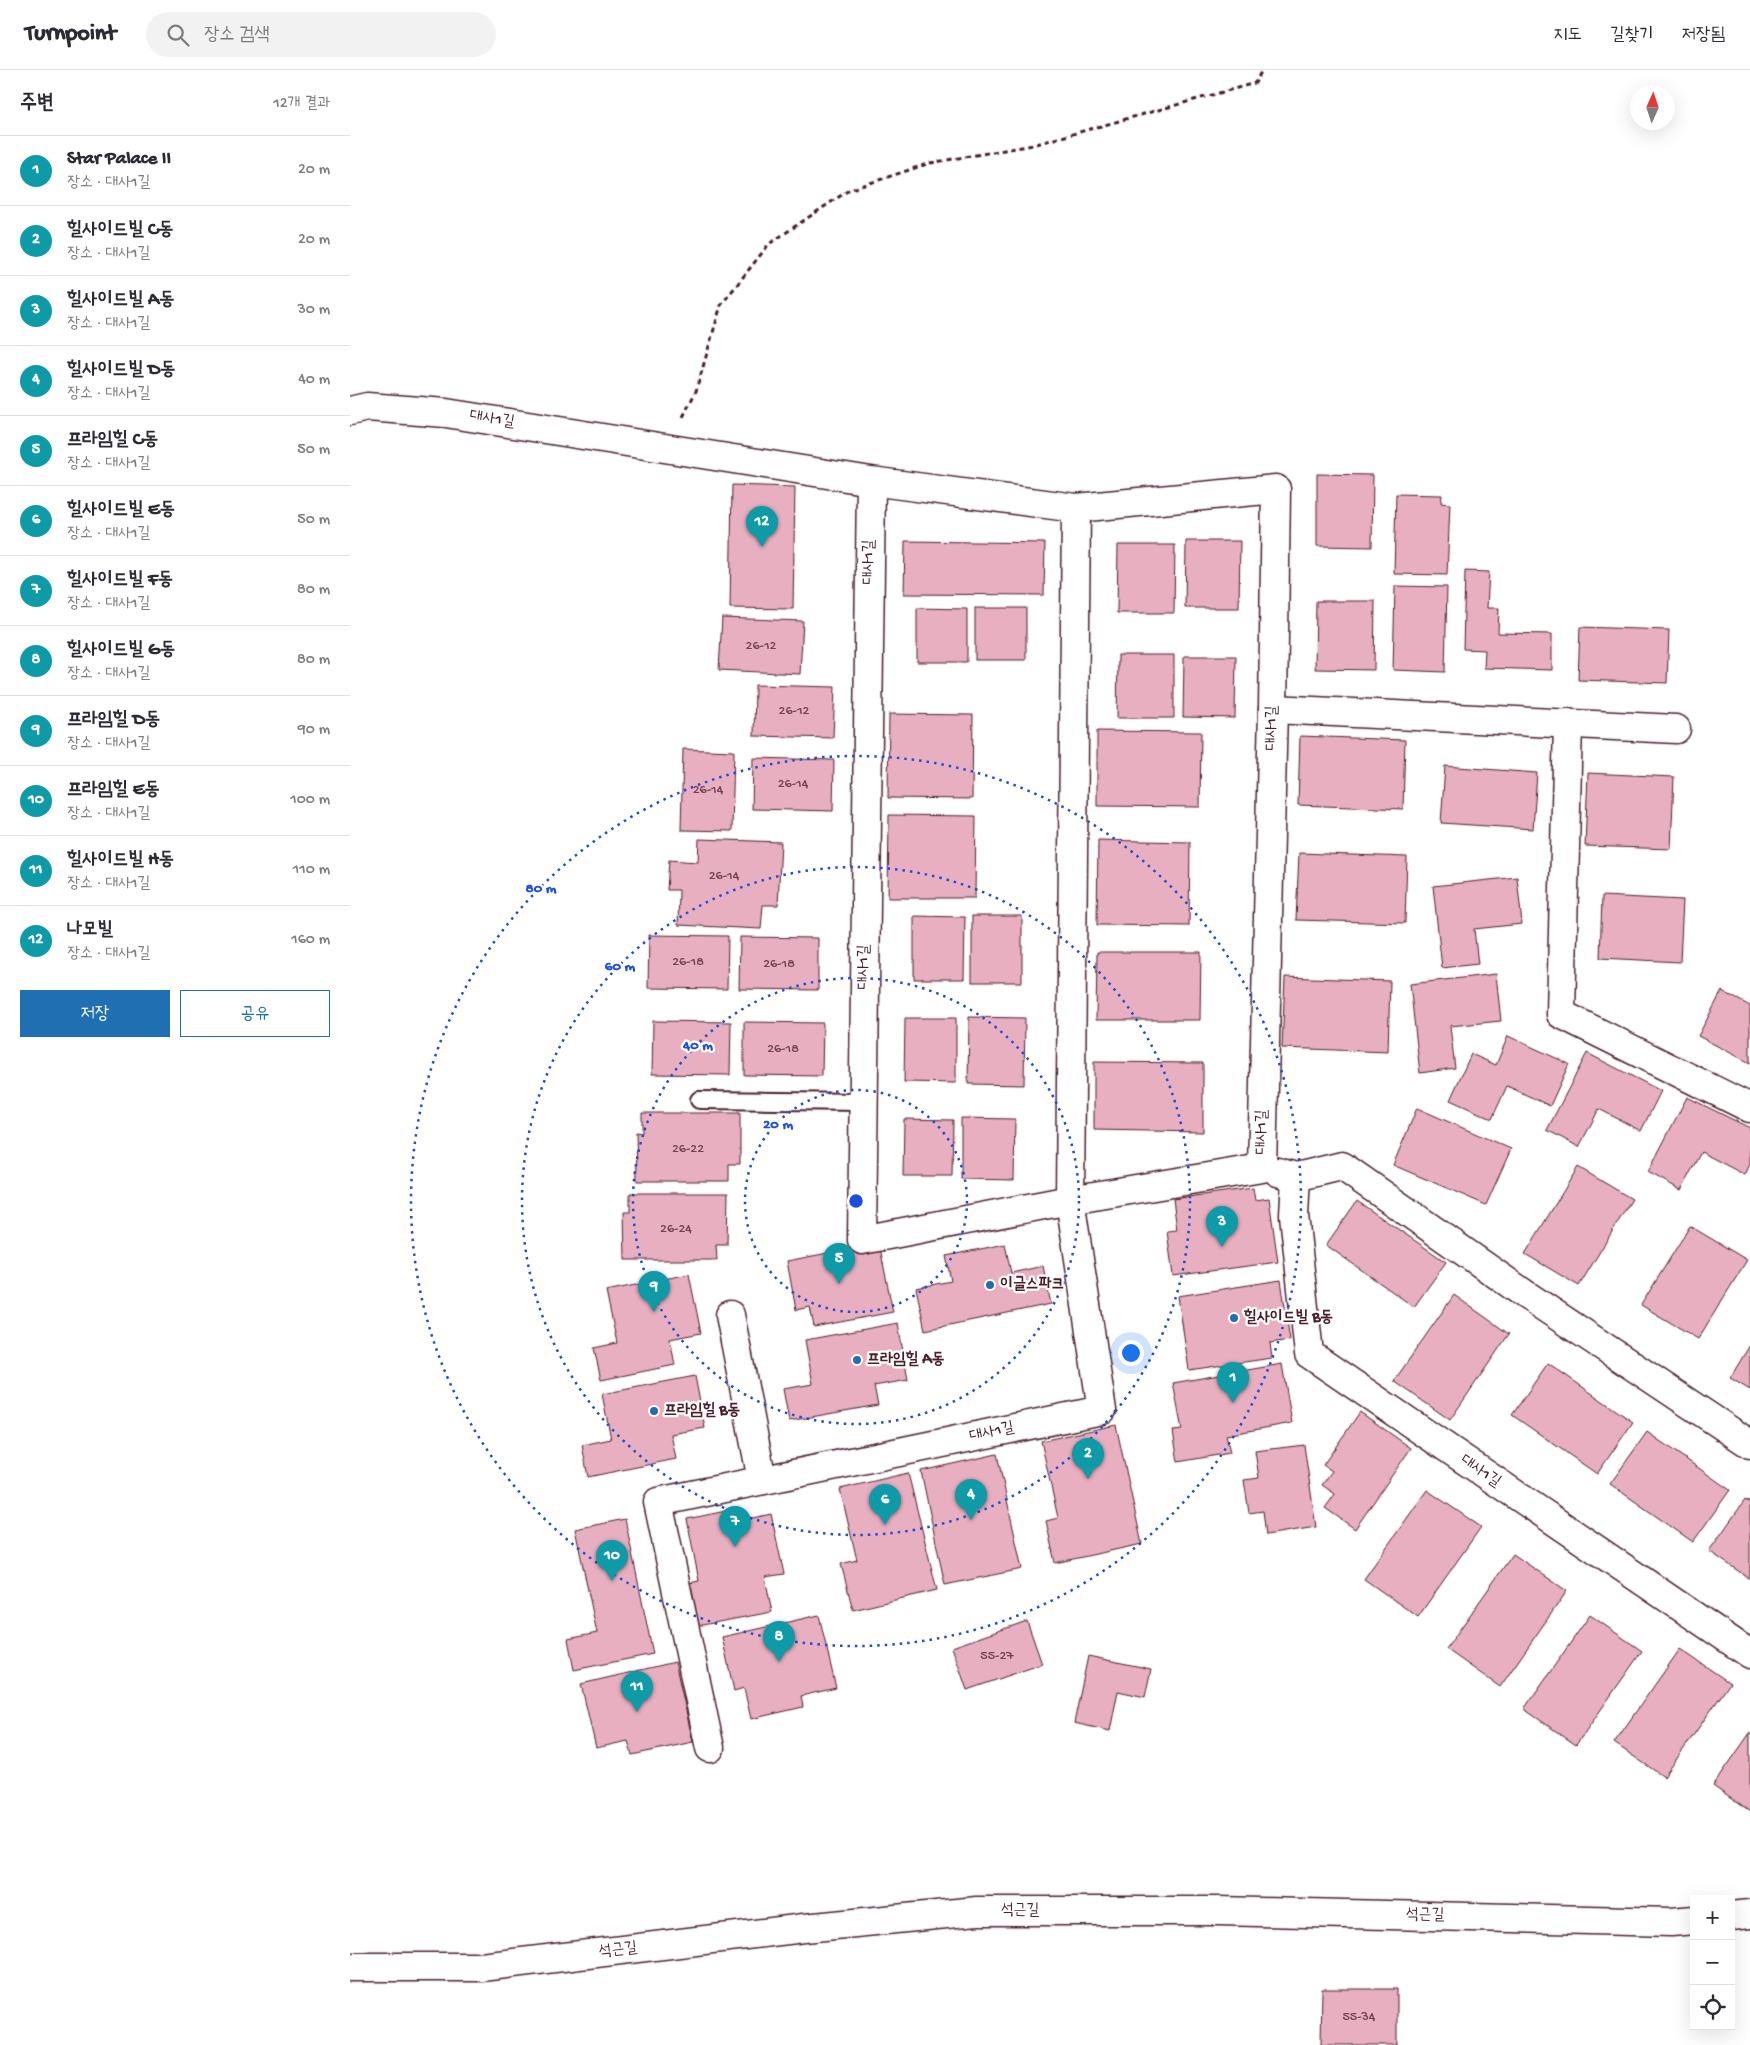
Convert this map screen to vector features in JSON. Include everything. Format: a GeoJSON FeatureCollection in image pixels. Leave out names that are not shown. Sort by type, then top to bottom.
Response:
{"type":"FeatureCollection","features":[{"type":"Feature","properties":{"kind":"street","name":"대사1길"},"geometry":{"type":"LineString","coordinates":[[350,411],[367,407],[446,413],[871,482],[1076,508],[1276,488],[1273,709],[1262,1168]]}},
{"type":"Feature","properties":{"kind":"street","name":"대사1길"},"geometry":{"type":"LineString","coordinates":[[871,482],[862,1240],[1070,1200],[1262,1168],[1296,1177],[1342,1166],[1526,1295],[1750,1444]]}},
{"type":"Feature","properties":{"kind":"street","name":"대사1길"},"geometry":{"type":"LineString","coordinates":[[710,1748],[658,1502],[1102,1410],[1070,1200],[1076,508]]}},
{"type":"Feature","properties":{"kind":"street"},"geometry":{"type":"LineString","coordinates":[[1273,709],[1676,729]]}},
{"type":"Feature","properties":{"kind":"street"},"geometry":{"type":"LineString","coordinates":[[1568,723],[1561,1014],[1750,1108]]}},
{"type":"Feature","properties":{"kind":"street","name":"대사1길"},"geometry":{"type":"LineString","coordinates":[[1296,1177],[1294,1214],[1309,1354],[1750,1654]]}},
{"type":"Feature","properties":{"kind":"street"},"geometry":{"type":"LineString","coordinates":[[730,1315],[762,1480]]}},
{"type":"Feature","properties":{"kind":"street","name":"석근길"},"geometry":{"type":"LineString","coordinates":[[350,1967],[481,1968],[804,1928],[976,1910],[1219,1911],[1671,1922],[1690,1920]]}},
{"type":"Feature","properties":{"kind":"street"},"geometry":{"type":"LineString","coordinates":[[1735,1916],[1750,1914]]}},
{"type":"Feature","properties":{"kind":"lane"},"geometry":{"type":"LineString","coordinates":[[699,1100],[864,1102]]}},
{"type":"Feature","properties":{"kind":"path"},"geometry":{"type":"LineString","coordinates":[[666,448],[696,391],[722,305],[769,244],[849,190],[930,164],[1033,145],[1255,83],[1262,70]]}},
{"type":"Feature","properties":{"kind":"building"},"geometry":{"type":"Polygon","coordinates":[[[1317,474],[1373,475],[1372,547],[1317,546],[1317,474]]]}},
{"type":"Feature","properties":{"kind":"building"},"geometry":{"type":"Polygon","coordinates":[[[732,485],[795,487],[793,609],[730,608],[732,485]]]}},
{"type":"Feature","properties":{"kind":"building"},"geometry":{"type":"Polygon","coordinates":[[[1396,494],[1442,495],[1441,503],[1450,504],[1447,575],[1394,574],[1396,494]]]}},
{"type":"Feature","properties":{"kind":"building"},"geometry":{"type":"Polygon","coordinates":[[[905,541],[1045,543],[1044,595],[904,594],[905,541]]]}},
{"type":"Feature","properties":{"kind":"building"},"geometry":{"type":"Polygon","coordinates":[[[1186,541],[1240,541],[1239,608],[1185,608],[1186,541]]]}},
{"type":"Feature","properties":{"kind":"building"},"geometry":{"type":"Polygon","coordinates":[[[1118,545],[1175,545],[1174,613],[1117,613],[1118,545]]]}},
{"type":"Feature","properties":{"kind":"building"},"geometry":{"type":"Polygon","coordinates":[[[1465,571],[1489,572],[1487,608],[1499,608],[1498,633],[1552,634],[1552,670],[1484,668],[1485,650],[1463,649],[1465,571]]]}},
{"type":"Feature","properties":{"kind":"building"},"geometry":{"type":"Polygon","coordinates":[[[1395,586],[1447,587],[1445,672],[1393,670],[1395,586]]]}},
{"type":"Feature","properties":{"kind":"building"},"geometry":{"type":"Polygon","coordinates":[[[1316,601],[1375,601],[1374,670],[1315,669],[1316,601]]]}},
{"type":"Feature","properties":{"kind":"building"},"geometry":{"type":"Polygon","coordinates":[[[917,608],[967,609],[967,662],[917,662],[917,608]]]}},
{"type":"Feature","properties":{"kind":"building"},"geometry":{"type":"Polygon","coordinates":[[[975,608],[1026,608],[1026,660],[975,660],[975,608]]]}},
{"type":"Feature","properties":{"kind":"building"},"geometry":{"type":"Polygon","coordinates":[[[722,618],[803,621],[800,674],[719,670],[722,618]]]}},
{"type":"Feature","properties":{"kind":"building"},"geometry":{"type":"Polygon","coordinates":[[[1580,627],[1669,630],[1667,683],[1578,680],[1580,627]]]}},
{"type":"Feature","properties":{"kind":"building"},"geometry":{"type":"Polygon","coordinates":[[[1118,655],[1174,655],[1174,718],[1117,718],[1118,655]]]}},
{"type":"Feature","properties":{"kind":"building"},"geometry":{"type":"Polygon","coordinates":[[[1184,656],[1236,656],[1235,718],[1183,717],[1184,656]]]}},
{"type":"Feature","properties":{"kind":"building"},"geometry":{"type":"Polygon","coordinates":[[[755,685],[835,687],[833,738],[754,736],[755,685]]]}},
{"type":"Feature","properties":{"kind":"building"},"geometry":{"type":"Polygon","coordinates":[[[889,714],[973,715],[972,799],[888,798],[889,714]]]}},
{"type":"Feature","properties":{"kind":"building"},"geometry":{"type":"Polygon","coordinates":[[[1097,731],[1201,732],[1200,807],[1097,806],[1097,731]]]}},
{"type":"Feature","properties":{"kind":"building"},"geometry":{"type":"Polygon","coordinates":[[[1300,736],[1405,740],[1403,809],[1298,805],[1300,736]]]}},
{"type":"Feature","properties":{"kind":"building"},"geometry":{"type":"Polygon","coordinates":[[[683,749],[734,751],[732,831],[681,830],[683,749]]]}},
{"type":"Feature","properties":{"kind":"building"},"geometry":{"type":"Polygon","coordinates":[[[753,758],[834,760],[833,811],[752,809],[753,758]]]}},
{"type":"Feature","properties":{"kind":"building"},"geometry":{"type":"Polygon","coordinates":[[[1445,766],[1537,773],[1533,829],[1441,823],[1445,766]]]}},
{"type":"Feature","properties":{"kind":"building"},"geometry":{"type":"Polygon","coordinates":[[[1588,773],[1674,777],[1671,849],[1585,846],[1588,773]]]}},
{"type":"Feature","properties":{"kind":"building"},"geometry":{"type":"Polygon","coordinates":[[[889,815],[976,816],[975,898],[888,898],[889,815]]]}},
{"type":"Feature","properties":{"kind":"building"},"geometry":{"type":"Polygon","coordinates":[[[699,839],[781,842],[778,905],[763,905],[761,929],[678,925],[679,890],[667,890],[669,860],[698,862],[699,839]]]}},
{"type":"Feature","properties":{"kind":"building"},"geometry":{"type":"Polygon","coordinates":[[[1098,840],[1190,842],[1189,926],[1097,925],[1098,840]]]}},
{"type":"Feature","properties":{"kind":"building"},"geometry":{"type":"Polygon","coordinates":[[[1299,853],[1407,857],[1405,923],[1296,920],[1299,853]]]}},
{"type":"Feature","properties":{"kind":"building"},"geometry":{"type":"Polygon","coordinates":[[[1517,877],[1522,924],[1474,929],[1478,964],[1442,968],[1433,886],[1517,877]]]}},
{"type":"Feature","properties":{"kind":"building"},"geometry":{"type":"Polygon","coordinates":[[[1602,896],[1683,900],[1680,962],[1600,958],[1602,896]]]}},
{"type":"Feature","properties":{"kind":"building"},"geometry":{"type":"Polygon","coordinates":[[[914,916],[965,917],[964,979],[914,979],[914,916]]]}},
{"type":"Feature","properties":{"kind":"building"},"geometry":{"type":"Polygon","coordinates":[[[972,916],[1022,916],[1022,982],[972,982],[972,916]]]}},
{"type":"Feature","properties":{"kind":"building"},"geometry":{"type":"Polygon","coordinates":[[[649,935],[728,936],[727,989],[648,988],[649,935]]]}},
{"type":"Feature","properties":{"kind":"building"},"geometry":{"type":"Polygon","coordinates":[[[740,937],[818,938],[818,990],[739,989],[740,937]]]}},
{"type":"Feature","properties":{"kind":"building"},"geometry":{"type":"Polygon","coordinates":[[[1097,952],[1201,952],[1200,1020],[1096,1020],[1097,952]]]}},
{"type":"Feature","properties":{"kind":"building"},"geometry":{"type":"Polygon","coordinates":[[[1496,974],[1501,1021],[1450,1026],[1455,1068],[1420,1073],[1410,984],[1496,974]]]}},
{"type":"Feature","properties":{"kind":"building"},"geometry":{"type":"Polygon","coordinates":[[[1285,977],[1390,981],[1388,1052],[1282,1048],[1285,977]]]}},
{"type":"Feature","properties":{"kind":"building"},"geometry":{"type":"Polygon","coordinates":[[[1722,991],[1750,1006],[1750,1063],[1698,1036],[1722,991]]]}},
{"type":"Feature","properties":{"kind":"building"},"geometry":{"type":"Polygon","coordinates":[[[969,1017],[1025,1018],[1024,1085],[968,1084],[969,1017]]]}},
{"type":"Feature","properties":{"kind":"building"},"geometry":{"type":"Polygon","coordinates":[[[905,1018],[956,1018],[956,1083],[904,1082],[905,1018]]]}},
{"type":"Feature","properties":{"kind":"building"},"geometry":{"type":"Polygon","coordinates":[[[653,1021],[731,1022],[730,1075],[652,1074],[653,1021]]]}},
{"type":"Feature","properties":{"kind":"building"},"geometry":{"type":"Polygon","coordinates":[[[744,1022],[823,1023],[822,1076],[744,1075],[744,1022]]]}},
{"type":"Feature","properties":{"kind":"building"},"geometry":{"type":"Polygon","coordinates":[[[1508,1036],[1569,1064],[1550,1106],[1507,1086],[1492,1119],[1450,1100],[1471,1054],[1496,1065],[1508,1036]]]}},
{"type":"Feature","properties":{"kind":"building"},"geometry":{"type":"Polygon","coordinates":[[[1587,1053],[1661,1091],[1641,1131],[1599,1109],[1579,1147],[1547,1130],[1587,1053]]]}},
{"type":"Feature","properties":{"kind":"building"},"geometry":{"type":"Polygon","coordinates":[[[1094,1062],[1203,1063],[1203,1132],[1094,1130],[1094,1062]]]}},
{"type":"Feature","properties":{"kind":"building"},"geometry":{"type":"Polygon","coordinates":[[[1687,1097],[1750,1128],[1750,1164],[1745,1175],[1701,1152],[1681,1190],[1648,1172],[1687,1097]]]}},
{"type":"Feature","properties":{"kind":"building"},"geometry":{"type":"Polygon","coordinates":[[[1417,1108],[1511,1149],[1486,1205],[1393,1165],[1417,1108]]]}},
{"type":"Feature","properties":{"kind":"building"},"geometry":{"type":"Polygon","coordinates":[[[642,1113],[740,1113],[740,1164],[729,1164],[729,1181],[637,1181],[636,1132],[642,1133],[642,1113]]]}},
{"type":"Feature","properties":{"kind":"building"},"geometry":{"type":"Polygon","coordinates":[[[961,1118],[1015,1119],[1014,1180],[961,1179],[961,1118]]]}},
{"type":"Feature","properties":{"kind":"building"},"geometry":{"type":"Polygon","coordinates":[[[904,1119],[953,1120],[952,1176],[903,1176],[904,1119]]]}},
{"type":"Feature","properties":{"kind":"building"},"geometry":{"type":"Polygon","coordinates":[[[1578,1167],[1632,1199],[1579,1286],[1525,1254],[1578,1167]]]}},
{"type":"Feature","properties":{"kind":"building"},"geometry":{"type":"Polygon","coordinates":[[[1253,1188],[1255,1200],[1269,1198],[1278,1262],[1173,1276],[1167,1231],[1177,1230],[1173,1199],[1253,1188]]]}},
{"type":"Feature","properties":{"kind":"building"},"geometry":{"type":"Polygon","coordinates":[[[630,1193],[728,1193],[727,1245],[716,1245],[717,1260],[625,1260],[624,1212],[630,1212],[630,1193]]]}},
{"type":"Feature","properties":{"kind":"building"},"geometry":{"type":"Polygon","coordinates":[[[1357,1201],[1446,1262],[1414,1307],[1326,1245],[1357,1201]]]}},
{"type":"Feature","properties":{"kind":"building"},"geometry":{"type":"Polygon","coordinates":[[[1690,1226],[1747,1260],[1698,1339],[1641,1305],[1690,1226]]]}},
{"type":"Feature","properties":{"kind":"building"},"geometry":{"type":"Polygon","coordinates":[[[879,1243],[893,1312],[814,1327],[810,1307],[796,1310],[787,1261],[879,1243]]]}},
{"type":"Feature","properties":{"kind":"building","name":"이글스파크"},"geometry":{"type":"Polygon","coordinates":[[[1005,1244],[1011,1273],[1043,1266],[1051,1304],[925,1330],[916,1288],[951,1281],[946,1256],[1005,1244]]]}},
{"type":"Feature","properties":{"kind":"building"},"geometry":{"type":"Polygon","coordinates":[[[689,1274],[701,1333],[670,1339],[675,1365],[601,1380],[594,1348],[617,1343],[606,1291],[689,1274]]]}},
{"type":"Feature","properties":{"kind":"building","name":"힐사이드빌 B동"},"geometry":{"type":"Polygon","coordinates":[[[1281,1280],[1290,1340],[1270,1343],[1272,1358],[1189,1370],[1178,1296],[1281,1280]]]}},
{"type":"Feature","properties":{"kind":"building"},"geometry":{"type":"Polygon","coordinates":[[[1454,1295],[1509,1334],[1450,1420],[1394,1381],[1454,1295]]]}},
{"type":"Feature","properties":{"kind":"building","name":"프라임힐 A동"},"geometry":{"type":"Polygon","coordinates":[[[898,1323],[908,1380],[874,1386],[878,1405],[789,1421],[783,1389],[813,1384],[805,1340],[898,1323]]]}},
{"type":"Feature","properties":{"kind":"building"},"geometry":{"type":"Polygon","coordinates":[[[1750,1345],[1750,1390],[1730,1378],[1750,1345]]]}},
{"type":"Feature","properties":{"kind":"building"},"geometry":{"type":"Polygon","coordinates":[[[1548,1363],[1633,1422],[1597,1474],[1512,1415],[1548,1363]]]}},
{"type":"Feature","properties":{"kind":"building"},"geometry":{"type":"Polygon","coordinates":[[[1282,1364],[1292,1423],[1226,1435],[1230,1453],[1178,1462],[1173,1431],[1182,1430],[1173,1383],[1282,1364]]]}},
{"type":"Feature","properties":{"kind":"building","name":"프라임힐 B동"},"geometry":{"type":"Polygon","coordinates":[[[695,1376],[705,1428],[671,1434],[676,1459],[588,1477],[582,1445],[611,1439],[602,1394],[695,1376]]]}},
{"type":"Feature","properties":{"kind":"building"},"geometry":{"type":"Polygon","coordinates":[[[1360,1412],[1411,1448],[1355,1529],[1325,1508],[1335,1494],[1322,1485],[1332,1471],[1323,1465],[1360,1412]]]}},
{"type":"Feature","properties":{"kind":"building"},"geometry":{"type":"Polygon","coordinates":[[[1116,1425],[1142,1544],[1055,1563],[1046,1521],[1058,1518],[1041,1441],[1116,1425]]]}},
{"type":"Feature","properties":{"kind":"building"},"geometry":{"type":"Polygon","coordinates":[[[1647,1432],[1730,1490],[1693,1542],[1610,1484],[1647,1432]]]}},
{"type":"Feature","properties":{"kind":"building"},"geometry":{"type":"Polygon","coordinates":[[[1304,1445],[1316,1527],[1266,1535],[1263,1511],[1249,1513],[1244,1480],[1259,1478],[1255,1451],[1304,1445]]]}},
{"type":"Feature","properties":{"kind":"building"},"geometry":{"type":"Polygon","coordinates":[[[997,1454],[1022,1569],[945,1585],[921,1471],[997,1454]]]}},
{"type":"Feature","properties":{"kind":"building"},"geometry":{"type":"Polygon","coordinates":[[[908,1473],[937,1590],[853,1610],[841,1564],[857,1560],[840,1489],[908,1473]]]}},
{"type":"Feature","properties":{"kind":"building"},"geometry":{"type":"Polygon","coordinates":[[[1427,1490],[1481,1527],[1418,1617],[1364,1579],[1427,1490]]]}},
{"type":"Feature","properties":{"kind":"building"},"geometry":{"type":"Polygon","coordinates":[[[1745,1500],[1750,1503],[1750,1579],[1709,1551],[1745,1500]]]}},
{"type":"Feature","properties":{"kind":"building"},"geometry":{"type":"Polygon","coordinates":[[[736,1509],[739,1521],[771,1514],[784,1574],[765,1577],[772,1612],[697,1626],[689,1583],[699,1581],[687,1519],[736,1509]]]}},
{"type":"Feature","properties":{"kind":"building"},"geometry":{"type":"Polygon","coordinates":[[[625,1519],[653,1654],[574,1670],[568,1639],[597,1633],[575,1529],[625,1519]]]}},
{"type":"Feature","properties":{"kind":"building"},"geometry":{"type":"Polygon","coordinates":[[[1513,1554],[1567,1591],[1500,1687],[1446,1649],[1513,1554]]]}},
{"type":"Feature","properties":{"kind":"building"},"geometry":{"type":"Polygon","coordinates":[[[819,1615],[836,1688],[801,1696],[803,1707],[751,1719],[744,1688],[734,1691],[722,1637],[819,1615]]]}},
{"type":"Feature","properties":{"kind":"building"},"geometry":{"type":"Polygon","coordinates":[[[1590,1615],[1642,1651],[1576,1745],[1524,1709],[1590,1615]]]}},
{"type":"Feature","properties":{"kind":"building"},"geometry":{"type":"Polygon","coordinates":[[[1027,1621],[1042,1664],[967,1690],[952,1647],[1027,1621]]]}},
{"type":"Feature","properties":{"kind":"building"},"geometry":{"type":"Polygon","coordinates":[[[1680,1649],[1730,1683],[1664,1777],[1614,1743],[1680,1649]]]}},
{"type":"Feature","properties":{"kind":"building"},"geometry":{"type":"Polygon","coordinates":[[[1088,1656],[1151,1669],[1145,1697],[1118,1691],[1110,1731],[1074,1723],[1088,1656]]]}},
{"type":"Feature","properties":{"kind":"building"},"geometry":{"type":"Polygon","coordinates":[[[675,1662],[693,1742],[632,1755],[628,1741],[596,1748],[581,1684],[675,1662]]]}},
{"type":"Feature","properties":{"kind":"building"},"geometry":{"type":"Polygon","coordinates":[[[1750,1733],[1750,1812],[1713,1786],[1750,1733]]]}},
{"type":"Feature","properties":{"kind":"building"},"geometry":{"type":"Polygon","coordinates":[[[1322,1989],[1397,1989],[1397,2045],[1321,2045],[1322,1989]]]}},
{"type":"Feature","properties":{"kind":"place","name":"나모빌"},"geometry":{"type":"Point","coordinates":[762,547]}},
{"type":"Feature","properties":{"kind":"place","name":"힐사이드빌 A동"},"geometry":{"type":"Point","coordinates":[1222,1247]}},
{"type":"Feature","properties":{"kind":"place","name":"프라임힐 C동"},"geometry":{"type":"Point","coordinates":[839,1284]}},
{"type":"Feature","properties":{"kind":"place","name":"이글스파크"},"geometry":{"type":"Point","coordinates":[990,1285]}},
{"type":"Feature","properties":{"kind":"place","name":"프라임힐 D동"},"geometry":{"type":"Point","coordinates":[654,1312]}},
{"type":"Feature","properties":{"kind":"place","name":"힐사이드빌 B동"},"geometry":{"type":"Point","coordinates":[1234,1318]}},
{"type":"Feature","properties":{"kind":"place","name":"프라임힐 A동"},"geometry":{"type":"Point","coordinates":[857,1360]}},
{"type":"Feature","properties":{"kind":"place","name":"Star Palace II"},"geometry":{"type":"Point","coordinates":[1233,1403]}},
{"type":"Feature","properties":{"kind":"place","name":"프라임힐 B동"},"geometry":{"type":"Point","coordinates":[654,1411]}},
{"type":"Feature","properties":{"kind":"place","name":"힐사이드빌 C동"},"geometry":{"type":"Point","coordinates":[1088,1479]}},
{"type":"Feature","properties":{"kind":"place","name":"힐사이드빌 D동"},"geometry":{"type":"Point","coordinates":[971,1520]}},
{"type":"Feature","properties":{"kind":"place","name":"힐사이드빌 E동"},"geometry":{"type":"Point","coordinates":[885,1525]}},
{"type":"Feature","properties":{"kind":"place","name":"힐사이드빌 F동"},"geometry":{"type":"Point","coordinates":[735,1547]}},
{"type":"Feature","properties":{"kind":"place","name":"프라임힐 E동"},"geometry":{"type":"Point","coordinates":[612,1581]}},
{"type":"Feature","properties":{"kind":"place","name":"힐사이드빌 G동"},"geometry":{"type":"Point","coordinates":[779,1662]}},
{"type":"Feature","properties":{"kind":"place","name":"힐사이드빌 H동"},"geometry":{"type":"Point","coordinates":[637,1712]}}]}
